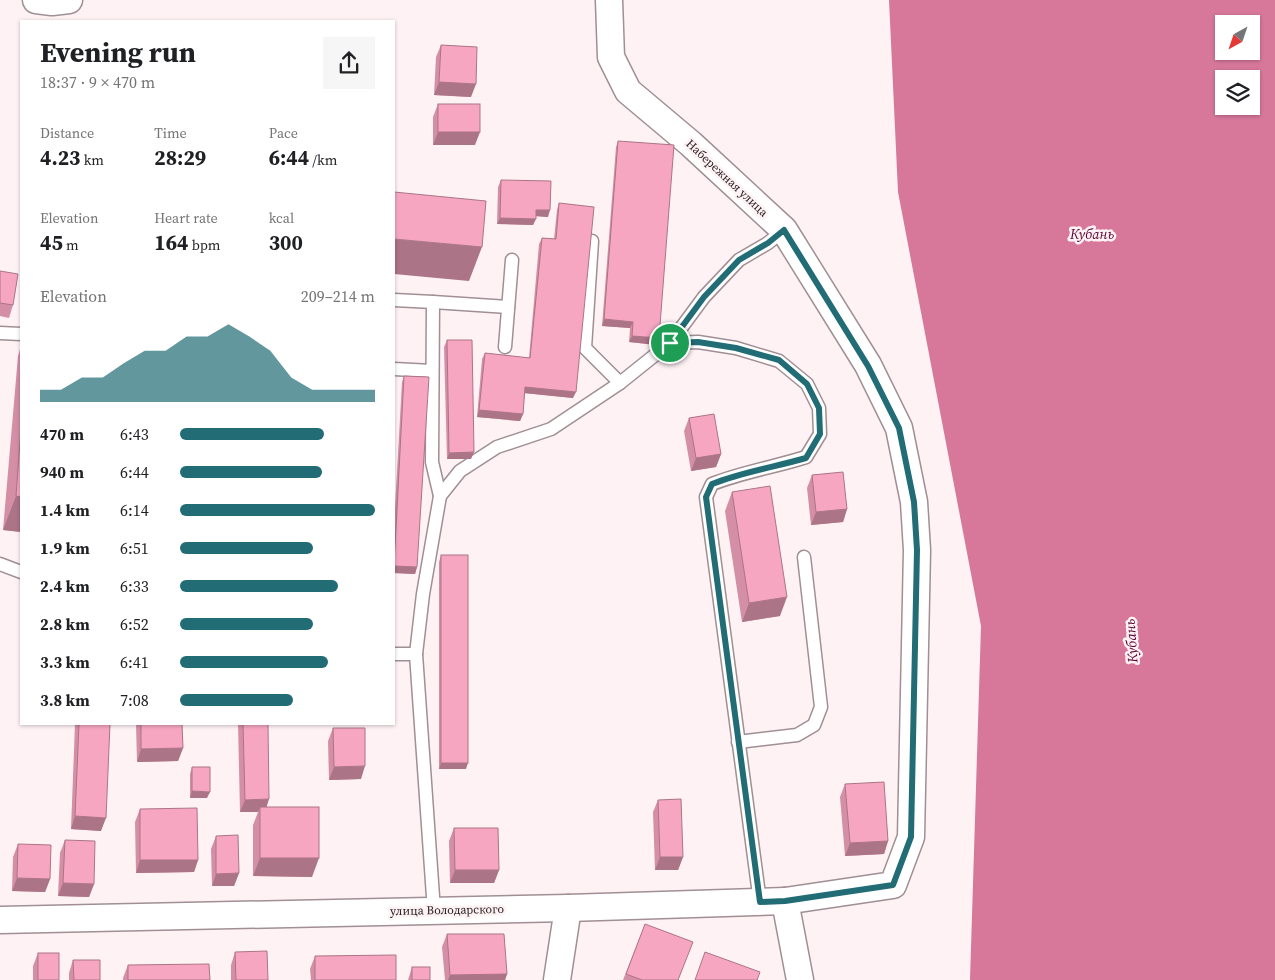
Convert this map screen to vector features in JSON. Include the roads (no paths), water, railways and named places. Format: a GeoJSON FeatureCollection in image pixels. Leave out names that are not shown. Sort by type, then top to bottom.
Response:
{"type":"FeatureCollection","features":[{"type":"Feature","properties":{"kind":"street"},"geometry":{"type":"LineString","coordinates":[[36,0],[52,2],[69,0]]}},
{"type":"Feature","properties":{"kind":"street","name":"Набережная улица"},"geometry":{"type":"LineString","coordinates":[[609,0],[611,58],[628,92],[690,144],[784,230],[868,366],[899,428],[914,502],[917,550],[911,837],[893,885]]}},
{"type":"Feature","properties":{"kind":"street","name":"улица Володарского"},"geometry":{"type":"LineString","coordinates":[[0,920],[772,902],[893,885]]}},
{"type":"Feature","properties":{"kind":"street"},"geometry":{"type":"LineString","coordinates":[[772,902],[800,980]]}},
{"type":"Feature","properties":{"kind":"street"},"geometry":{"type":"LineString","coordinates":[[557,980],[568,908]]}},
{"type":"Feature","properties":{"kind":"lane"},"geometry":{"type":"LineString","coordinates":[[440,496],[460,471],[497,447],[551,429],[620,383],[670,343],[704,297],[739,260],[768,243],[784,230]]}},
{"type":"Feature","properties":{"kind":"lane"},"geometry":{"type":"LineString","coordinates":[[592,242],[585,348],[620,383]]}},
{"type":"Feature","properties":{"kind":"lane"},"geometry":{"type":"LineString","coordinates":[[505,347],[512,260]]}},
{"type":"Feature","properties":{"kind":"lane"},"geometry":{"type":"LineString","coordinates":[[395,300],[508,307]]}},
{"type":"Feature","properties":{"kind":"lane"},"geometry":{"type":"LineString","coordinates":[[433,302],[432,462],[440,496],[423,594],[416,654],[434,911]]}},
{"type":"Feature","properties":{"kind":"lane"},"geometry":{"type":"LineString","coordinates":[[0,333],[20,334]]}},
{"type":"Feature","properties":{"kind":"lane"},"geometry":{"type":"LineString","coordinates":[[670,343],[698,342],[726,346],[779,360],[807,384],[819,408],[820,434],[806,458],[712,484],[706,497],[738,742],[772,902]]}},
{"type":"Feature","properties":{"kind":"lane"},"geometry":{"type":"LineString","coordinates":[[395,369],[432,371]]}},
{"type":"Feature","properties":{"kind":"lane"},"geometry":{"type":"LineString","coordinates":[[738,742],[797,735],[814,725],[821,707],[804,557]]}},
{"type":"Feature","properties":{"kind":"lane"},"geometry":{"type":"LineString","coordinates":[[0,564],[20,572]]}},
{"type":"Feature","properties":{"kind":"lane"},"geometry":{"type":"LineString","coordinates":[[395,654],[416,654]]}},
{"type":"Feature","properties":{"kind":"water","name":"Кубань"},"geometry":{"type":"Polygon","coordinates":[[[889,0],[1275,0],[1275,980],[970,980],[981,626],[898,192],[889,0]]]}}]}
